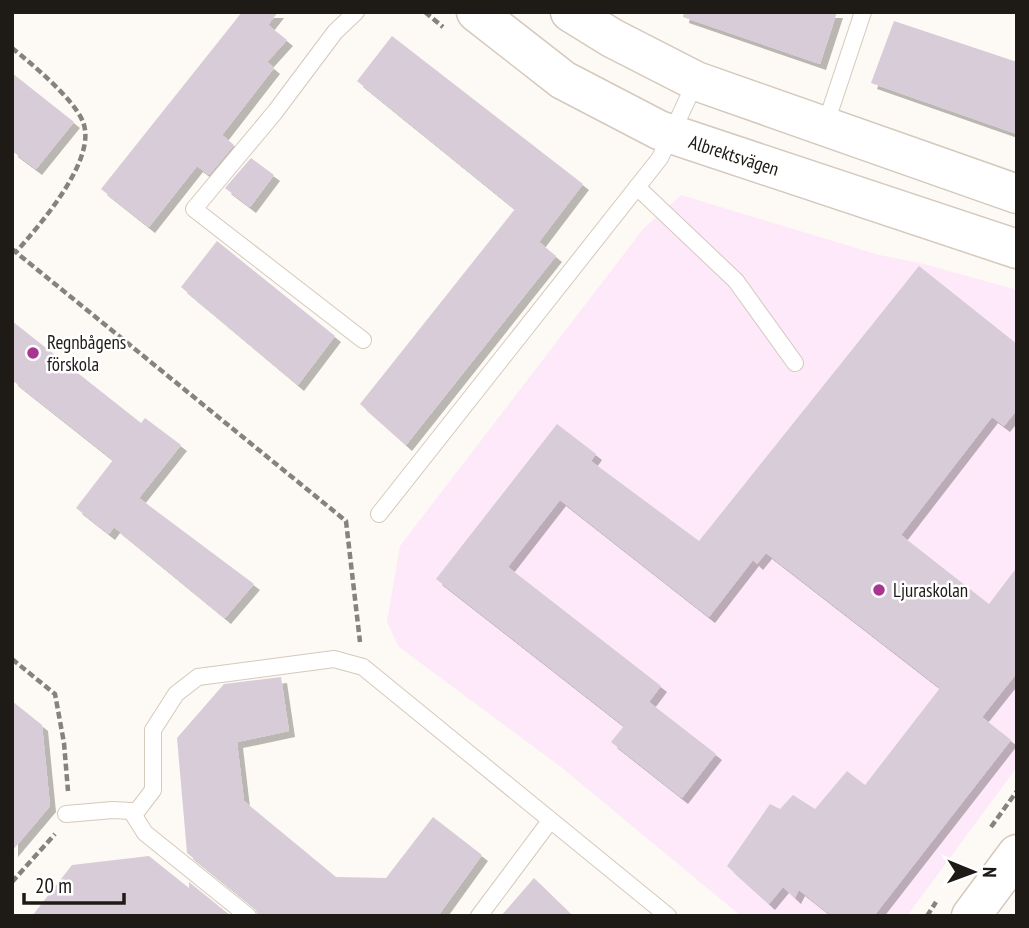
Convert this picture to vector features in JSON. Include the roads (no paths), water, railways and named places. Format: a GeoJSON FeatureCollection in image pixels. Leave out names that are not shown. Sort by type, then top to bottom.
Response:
{"type":"FeatureCollection","features":[{"type":"Feature","properties":{"kind":"main road","name":"Albrektsvägen"},"geometry":{"type":"LineString","coordinates":[[476,12],[563,80],[659,130],[1017,250]]}},
{"type":"Feature","properties":{"kind":"main road"},"geometry":{"type":"LineString","coordinates":[[570,12],[612,38],[696,81],[1017,194]]}},
{"type":"Feature","properties":{"kind":"main road"},"geometry":{"type":"LineString","coordinates":[[971,916],[1017,854]]}},
{"type":"Feature","properties":{"kind":"lane"},"geometry":{"type":"LineString","coordinates":[[356,12],[335,32],[275,112],[194,209],[363,340]]}},
{"type":"Feature","properties":{"kind":"lane"},"geometry":{"type":"LineString","coordinates":[[824,128],[863,12]]}},
{"type":"Feature","properties":{"kind":"lane"},"geometry":{"type":"LineString","coordinates":[[379,514],[660,158],[696,81]]}},
{"type":"Feature","properties":{"kind":"lane"},"geometry":{"type":"LineString","coordinates":[[637,187],[736,281],[795,363]]}},
{"type":"Feature","properties":{"kind":"lane"},"geometry":{"type":"LineString","coordinates":[[134,815],[153,790],[153,730],[176,694],[198,677],[334,659],[363,667],[668,916]]}},
{"type":"Feature","properties":{"kind":"lane"},"geometry":{"type":"LineString","coordinates":[[66,814],[131,811],[145,833],[248,916]]}},
{"type":"Feature","properties":{"kind":"lane"},"geometry":{"type":"LineString","coordinates":[[479,916],[551,821]]}},
{"type":"Feature","properties":{"kind":"place","name":"Regnbågens förskola"},"geometry":{"type":"Point","coordinates":[33,353]}},
{"type":"Feature","properties":{"kind":"place","name":"Ljuraskolan"},"geometry":{"type":"Point","coordinates":[879,590]}}]}
